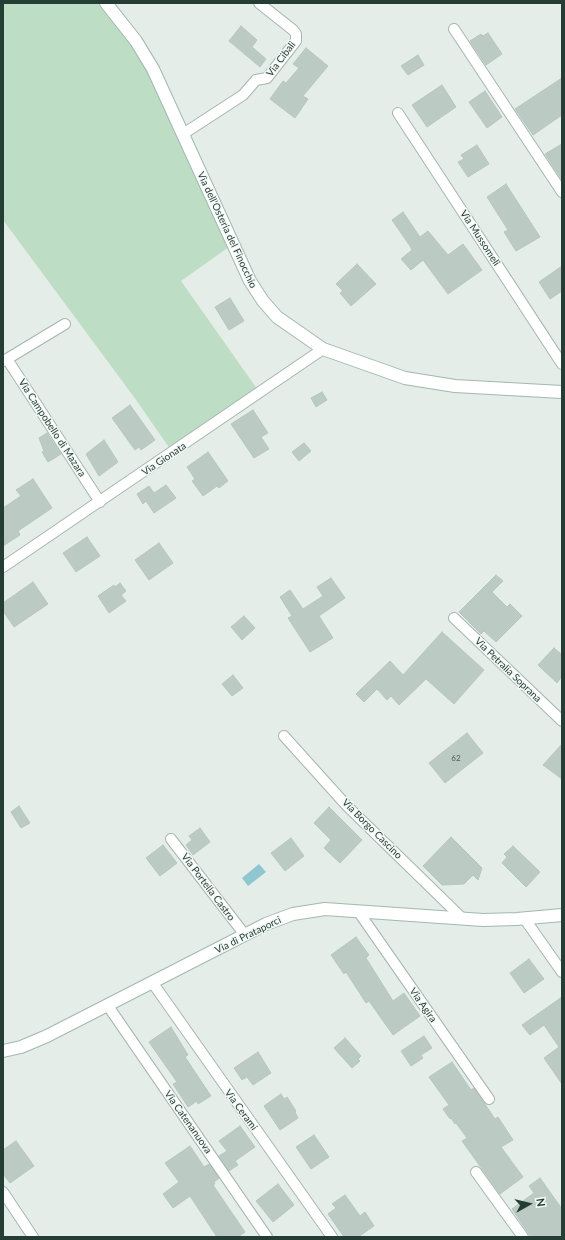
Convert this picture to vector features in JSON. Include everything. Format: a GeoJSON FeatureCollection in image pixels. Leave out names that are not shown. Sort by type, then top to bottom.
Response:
{"type":"FeatureCollection","features":[{"type":"Feature","properties":{"kind":"street","name":"Via dell'Osteria del Finocchio"},"geometry":{"type":"LineString","coordinates":[[106,3],[125,25],[142,51],[183,134],[246,273],[260,297],[278,317],[323,349],[384,372],[417,381],[455,386],[562,392]]}},
{"type":"Feature","properties":{"kind":"street","name":"Via Cibali"},"geometry":{"type":"LineString","coordinates":[[183,134],[243,95],[256,80],[267,78],[296,41],[296,34],[293,30],[259,3]]}},
{"type":"Feature","properties":{"kind":"street"},"geometry":{"type":"LineString","coordinates":[[454,29],[562,192]]}},
{"type":"Feature","properties":{"kind":"street","name":"Via Mussomeli"},"geometry":{"type":"LineString","coordinates":[[398,113],[562,364]]}},
{"type":"Feature","properties":{"kind":"street"},"geometry":{"type":"LineString","coordinates":[[5,360],[66,324]]}},
{"type":"Feature","properties":{"kind":"street","name":"Via Gionata"},"geometry":{"type":"LineString","coordinates":[[3,567],[323,349]]}},
{"type":"Feature","properties":{"kind":"street","name":"Via Campobello di Mazara"},"geometry":{"type":"LineString","coordinates":[[5,360],[100,502]]}},
{"type":"Feature","properties":{"kind":"street","name":"Via Petralia Soprana"},"geometry":{"type":"LineString","coordinates":[[454,618],[562,721]]}},
{"type":"Feature","properties":{"kind":"street","name":"Via Borgo Cascino"},"geometry":{"type":"LineString","coordinates":[[284,736],[347,806],[463,919]]}},
{"type":"Feature","properties":{"kind":"street","name":"Via Portella Castro"},"geometry":{"type":"LineString","coordinates":[[171,839],[245,935]]}},
{"type":"Feature","properties":{"kind":"street","name":"Via di Prataporci"},"geometry":{"type":"LineString","coordinates":[[3,1051],[43,1038],[273,921],[300,913],[325,909],[463,919],[524,918],[562,915]]}},
{"type":"Feature","properties":{"kind":"street","name":"Via Agira"},"geometry":{"type":"LineString","coordinates":[[358,911],[489,1099]]}},
{"type":"Feature","properties":{"kind":"street"},"geometry":{"type":"LineString","coordinates":[[524,918],[562,972]]}},
{"type":"Feature","properties":{"kind":"street","name":"Via Cerami"},"geometry":{"type":"LineString","coordinates":[[152,982],[332,1237]]}},
{"type":"Feature","properties":{"kind":"street","name":"Via Catenanuova"},"geometry":{"type":"LineString","coordinates":[[108,1006],[267,1237]]}},
{"type":"Feature","properties":{"kind":"street"},"geometry":{"type":"LineString","coordinates":[[476,1172],[523,1237]]}},
{"type":"Feature","properties":{"kind":"street"},"geometry":{"type":"LineString","coordinates":[[3,1192],[33,1237]]}},
{"type":"Feature","properties":{"kind":"green space"},"geometry":{"type":"Polygon","coordinates":[[[3,3],[106,3],[125,25],[233,244],[181,281],[260,393],[173,453],[134,397],[3,220],[3,3]]]}},
{"type":"Feature","properties":{"kind":"water"},"geometry":{"type":"Polygon","coordinates":[[[259,864],[266,872],[248,886],[242,878],[259,864]]]}},
{"type":"Feature","properties":{"kind":"building"},"geometry":{"type":"Polygon","coordinates":[[[241,26],[257,40],[252,47],[266,59],[260,67],[229,41],[241,26]]]}},
{"type":"Feature","properties":{"kind":"building"},"geometry":{"type":"Polygon","coordinates":[[[488,33],[502,54],[486,65],[470,41],[481,34],[483,36],[488,33]]]}},
{"type":"Feature","properties":{"kind":"building"},"geometry":{"type":"Polygon","coordinates":[[[306,48],[328,66],[303,96],[308,99],[295,118],[270,99],[283,81],[286,83],[299,68],[293,64],[306,48]]]}},
{"type":"Feature","properties":{"kind":"building"},"geometry":{"type":"Polygon","coordinates":[[[418,55],[424,65],[408,75],[401,66],[418,55]]]}},
{"type":"Feature","properties":{"kind":"building"},"geometry":{"type":"Polygon","coordinates":[[[562,78],[562,115],[533,135],[515,109],[562,78]]]}},
{"type":"Feature","properties":{"kind":"building"},"geometry":{"type":"Polygon","coordinates":[[[442,85],[456,107],[427,127],[412,105],[442,85]]]}},
{"type":"Feature","properties":{"kind":"building"},"geometry":{"type":"Polygon","coordinates":[[[485,91],[502,117],[487,128],[469,102],[485,91]]]}},
{"type":"Feature","properties":{"kind":"building"},"geometry":{"type":"Polygon","coordinates":[[[562,144],[562,180],[545,154],[562,144]]]}},
{"type":"Feature","properties":{"kind":"building"},"geometry":{"type":"Polygon","coordinates":[[[477,145],[489,164],[468,177],[458,162],[464,159],[461,155],[477,145]]]}},
{"type":"Feature","properties":{"kind":"building"},"geometry":{"type":"Polygon","coordinates":[[[506,184],[540,237],[516,251],[504,232],[508,230],[487,197],[506,184]]]}},
{"type":"Feature","properties":{"kind":"building"},"geometry":{"type":"Polygon","coordinates":[[[403,212],[420,237],[428,231],[448,255],[463,244],[482,270],[448,294],[423,260],[411,270],[401,259],[412,250],[392,220],[403,212]]]}},
{"type":"Feature","properties":{"kind":"building"},"geometry":{"type":"Polygon","coordinates":[[[357,264],[376,284],[351,306],[340,293],[343,291],[336,284],[357,264]]]}},
{"type":"Feature","properties":{"kind":"building"},"geometry":{"type":"Polygon","coordinates":[[[562,266],[562,291],[550,299],[539,282],[562,266]]]}},
{"type":"Feature","properties":{"kind":"building"},"geometry":{"type":"Polygon","coordinates":[[[230,298],[244,321],[229,330],[215,307],[230,298]]]}},
{"type":"Feature","properties":{"kind":"building"},"geometry":{"type":"Polygon","coordinates":[[[322,392],[327,400],[316,407],[311,398],[322,392]]]}},
{"type":"Feature","properties":{"kind":"building"},"geometry":{"type":"Polygon","coordinates":[[[130,405],[155,440],[141,450],[139,447],[135,450],[112,418],[130,405]]]}},
{"type":"Feature","properties":{"kind":"building"},"geometry":{"type":"Polygon","coordinates":[[[253,410],[268,433],[261,437],[269,449],[254,458],[231,424],[253,410]]]}},
{"type":"Feature","properties":{"kind":"building"},"geometry":{"type":"Polygon","coordinates":[[[47,433],[61,454],[48,462],[42,452],[44,451],[39,438],[47,433]]]}},
{"type":"Feature","properties":{"kind":"building"},"geometry":{"type":"Polygon","coordinates":[[[104,440],[118,462],[99,476],[86,454],[104,440]]]}},
{"type":"Feature","properties":{"kind":"building"},"geometry":{"type":"Polygon","coordinates":[[[304,443],[311,451],[299,461],[292,452],[304,443]]]}},
{"type":"Feature","properties":{"kind":"building"},"geometry":{"type":"Polygon","coordinates":[[[208,452],[228,481],[219,488],[217,486],[203,496],[192,481],[195,479],[187,467],[208,452]]]}},
{"type":"Feature","properties":{"kind":"building"},"geometry":{"type":"Polygon","coordinates":[[[33,479],[52,508],[18,531],[20,535],[3,546],[3,508],[21,496],[16,490],[33,479]]]}},
{"type":"Feature","properties":{"kind":"building"},"geometry":{"type":"Polygon","coordinates":[[[166,485],[176,498],[154,513],[146,501],[143,504],[137,494],[149,486],[154,493],[166,485]]]}},
{"type":"Feature","properties":{"kind":"building"},"geometry":{"type":"Polygon","coordinates":[[[87,537],[100,556],[76,572],[63,553],[87,537]]]}},
{"type":"Feature","properties":{"kind":"building"},"geometry":{"type":"Polygon","coordinates":[[[159,543],[173,563],[149,580],[135,560],[159,543]]]}},
{"type":"Feature","properties":{"kind":"building"},"geometry":{"type":"Polygon","coordinates":[[[496,575],[503,581],[492,592],[507,607],[510,604],[522,616],[496,642],[484,631],[481,634],[459,612],[496,575]]]}},
{"type":"Feature","properties":{"kind":"building"},"geometry":{"type":"Polygon","coordinates":[[[331,578],[345,598],[319,616],[333,638],[310,652],[288,618],[292,616],[280,597],[290,590],[303,609],[323,596],[317,587],[331,578]]]}},
{"type":"Feature","properties":{"kind":"building"},"geometry":{"type":"Polygon","coordinates":[[[33,582],[48,604],[14,627],[3,611],[3,603],[33,582]]]}},
{"type":"Feature","properties":{"kind":"building"},"geometry":{"type":"Polygon","coordinates":[[[120,583],[126,591],[121,595],[126,601],[109,613],[98,596],[114,585],[115,587],[120,583]]]}},
{"type":"Feature","properties":{"kind":"building"},"geometry":{"type":"Polygon","coordinates":[[[244,616],[255,628],[242,640],[231,627],[244,616]]]}},
{"type":"Feature","properties":{"kind":"building"},"geometry":{"type":"Polygon","coordinates":[[[442,632],[484,670],[454,704],[426,679],[399,705],[391,696],[387,700],[377,689],[364,702],[356,694],[390,661],[403,675],[442,632]]]}},
{"type":"Feature","properties":{"kind":"building"},"geometry":{"type":"Polygon","coordinates":[[[554,648],[562,655],[562,676],[557,683],[538,665],[554,648]]]}},
{"type":"Feature","properties":{"kind":"building"},"geometry":{"type":"Polygon","coordinates":[[[233,675],[243,688],[232,696],[222,684],[233,675]]]}},
{"type":"Feature","properties":{"kind":"building"},"geometry":{"type":"Polygon","coordinates":[[[467,733],[483,753],[445,783],[429,763],[467,733]]]}},
{"type":"Feature","properties":{"kind":"building"},"geometry":{"type":"Polygon","coordinates":[[[562,744],[562,779],[543,765],[562,744]]]}},
{"type":"Feature","properties":{"kind":"building"},"geometry":{"type":"Polygon","coordinates":[[[19,806],[30,823],[21,828],[11,812],[19,806]]]}},
{"type":"Feature","properties":{"kind":"building"},"geometry":{"type":"Polygon","coordinates":[[[329,807],[362,840],[340,863],[324,848],[331,840],[314,823],[329,807]]]}},
{"type":"Feature","properties":{"kind":"building"},"geometry":{"type":"Polygon","coordinates":[[[200,828],[210,842],[193,855],[186,845],[192,840],[189,836],[200,828]]]}},
{"type":"Feature","properties":{"kind":"building"},"geometry":{"type":"Polygon","coordinates":[[[451,837],[482,868],[478,880],[473,875],[464,884],[442,885],[423,866],[451,837]]]}},
{"type":"Feature","properties":{"kind":"building"},"geometry":{"type":"Polygon","coordinates":[[[291,838],[304,856],[285,871],[271,853],[291,838]]]}},
{"type":"Feature","properties":{"kind":"building"},"geometry":{"type":"Polygon","coordinates":[[[163,845],[177,863],[160,876],[146,858],[163,845]]]}},
{"type":"Feature","properties":{"kind":"building"},"geometry":{"type":"Polygon","coordinates":[[[513,846],[540,872],[526,887],[502,863],[507,857],[504,854],[513,846]]]}},
{"type":"Feature","properties":{"kind":"building"},"geometry":{"type":"Polygon","coordinates":[[[356,937],[369,955],[366,958],[393,1001],[404,993],[420,1016],[393,1035],[369,1001],[366,1003],[346,972],[344,974],[331,955],[356,937]]]}},
{"type":"Feature","properties":{"kind":"building"},"geometry":{"type":"Polygon","coordinates":[[[529,959],[544,979],[524,993],[510,973],[529,959]]]}},
{"type":"Feature","properties":{"kind":"building"},"geometry":{"type":"Polygon","coordinates":[[[562,997],[562,1084],[544,1058],[559,1047],[544,1025],[530,1035],[522,1025],[562,997]]]}},
{"type":"Feature","properties":{"kind":"building"},"geometry":{"type":"Polygon","coordinates":[[[171,1027],[188,1055],[185,1057],[211,1096],[198,1104],[197,1101],[188,1107],[173,1084],[177,1082],[149,1042],[171,1027]]]}},
{"type":"Feature","properties":{"kind":"building"},"geometry":{"type":"Polygon","coordinates":[[[424,1036],[432,1048],[421,1055],[423,1058],[411,1066],[401,1051],[424,1036]]]}},
{"type":"Feature","properties":{"kind":"building"},"geometry":{"type":"Polygon","coordinates":[[[345,1038],[361,1056],[358,1059],[360,1061],[352,1068],[334,1048],[345,1038]]]}},
{"type":"Feature","properties":{"kind":"building"},"geometry":{"type":"Polygon","coordinates":[[[258,1052],[271,1073],[253,1085],[247,1077],[242,1080],[234,1068],[258,1052]]]}},
{"type":"Feature","properties":{"kind":"building"},"geometry":{"type":"Polygon","coordinates":[[[452,1062],[471,1090],[474,1088],[495,1119],[498,1117],[513,1140],[501,1147],[523,1177],[500,1194],[462,1141],[467,1138],[443,1109],[449,1105],[429,1077],[452,1062]]]}},
{"type":"Feature","properties":{"kind":"building"},"geometry":{"type":"Polygon","coordinates":[[[281,1094],[284,1099],[287,1097],[296,1111],[295,1112],[298,1118],[280,1130],[264,1106],[281,1094]]]}},
{"type":"Feature","properties":{"kind":"building"},"geometry":{"type":"Polygon","coordinates":[[[240,1126],[255,1147],[235,1161],[238,1165],[229,1171],[219,1156],[227,1151],[219,1141],[240,1126]]]}},
{"type":"Feature","properties":{"kind":"building"},"geometry":{"type":"Polygon","coordinates":[[[314,1135],[329,1157],[311,1169],[296,1147],[314,1135]]]}},
{"type":"Feature","properties":{"kind":"building"},"geometry":{"type":"Polygon","coordinates":[[[16,1141],[34,1166],[10,1183],[3,1174],[3,1150],[16,1141]]]}},
{"type":"Feature","properties":{"kind":"building"},"geometry":{"type":"Polygon","coordinates":[[[190,1146],[204,1167],[209,1164],[219,1178],[213,1185],[245,1232],[238,1237],[217,1237],[190,1196],[173,1208],[163,1194],[179,1182],[165,1163],[190,1146]]]}},
{"type":"Feature","properties":{"kind":"building"},"geometry":{"type":"Polygon","coordinates":[[[540,1178],[562,1209],[562,1237],[531,1237],[512,1209],[534,1193],[529,1186],[540,1178]]]}},
{"type":"Feature","properties":{"kind":"building"},"geometry":{"type":"Polygon","coordinates":[[[278,1184],[294,1205],[273,1222],[256,1201],[278,1184]]]}},
{"type":"Feature","properties":{"kind":"building"},"geometry":{"type":"Polygon","coordinates":[[[345,1195],[360,1216],[365,1212],[374,1226],[358,1237],[344,1237],[328,1214],[336,1208],[332,1204],[345,1195]]]}}]}
